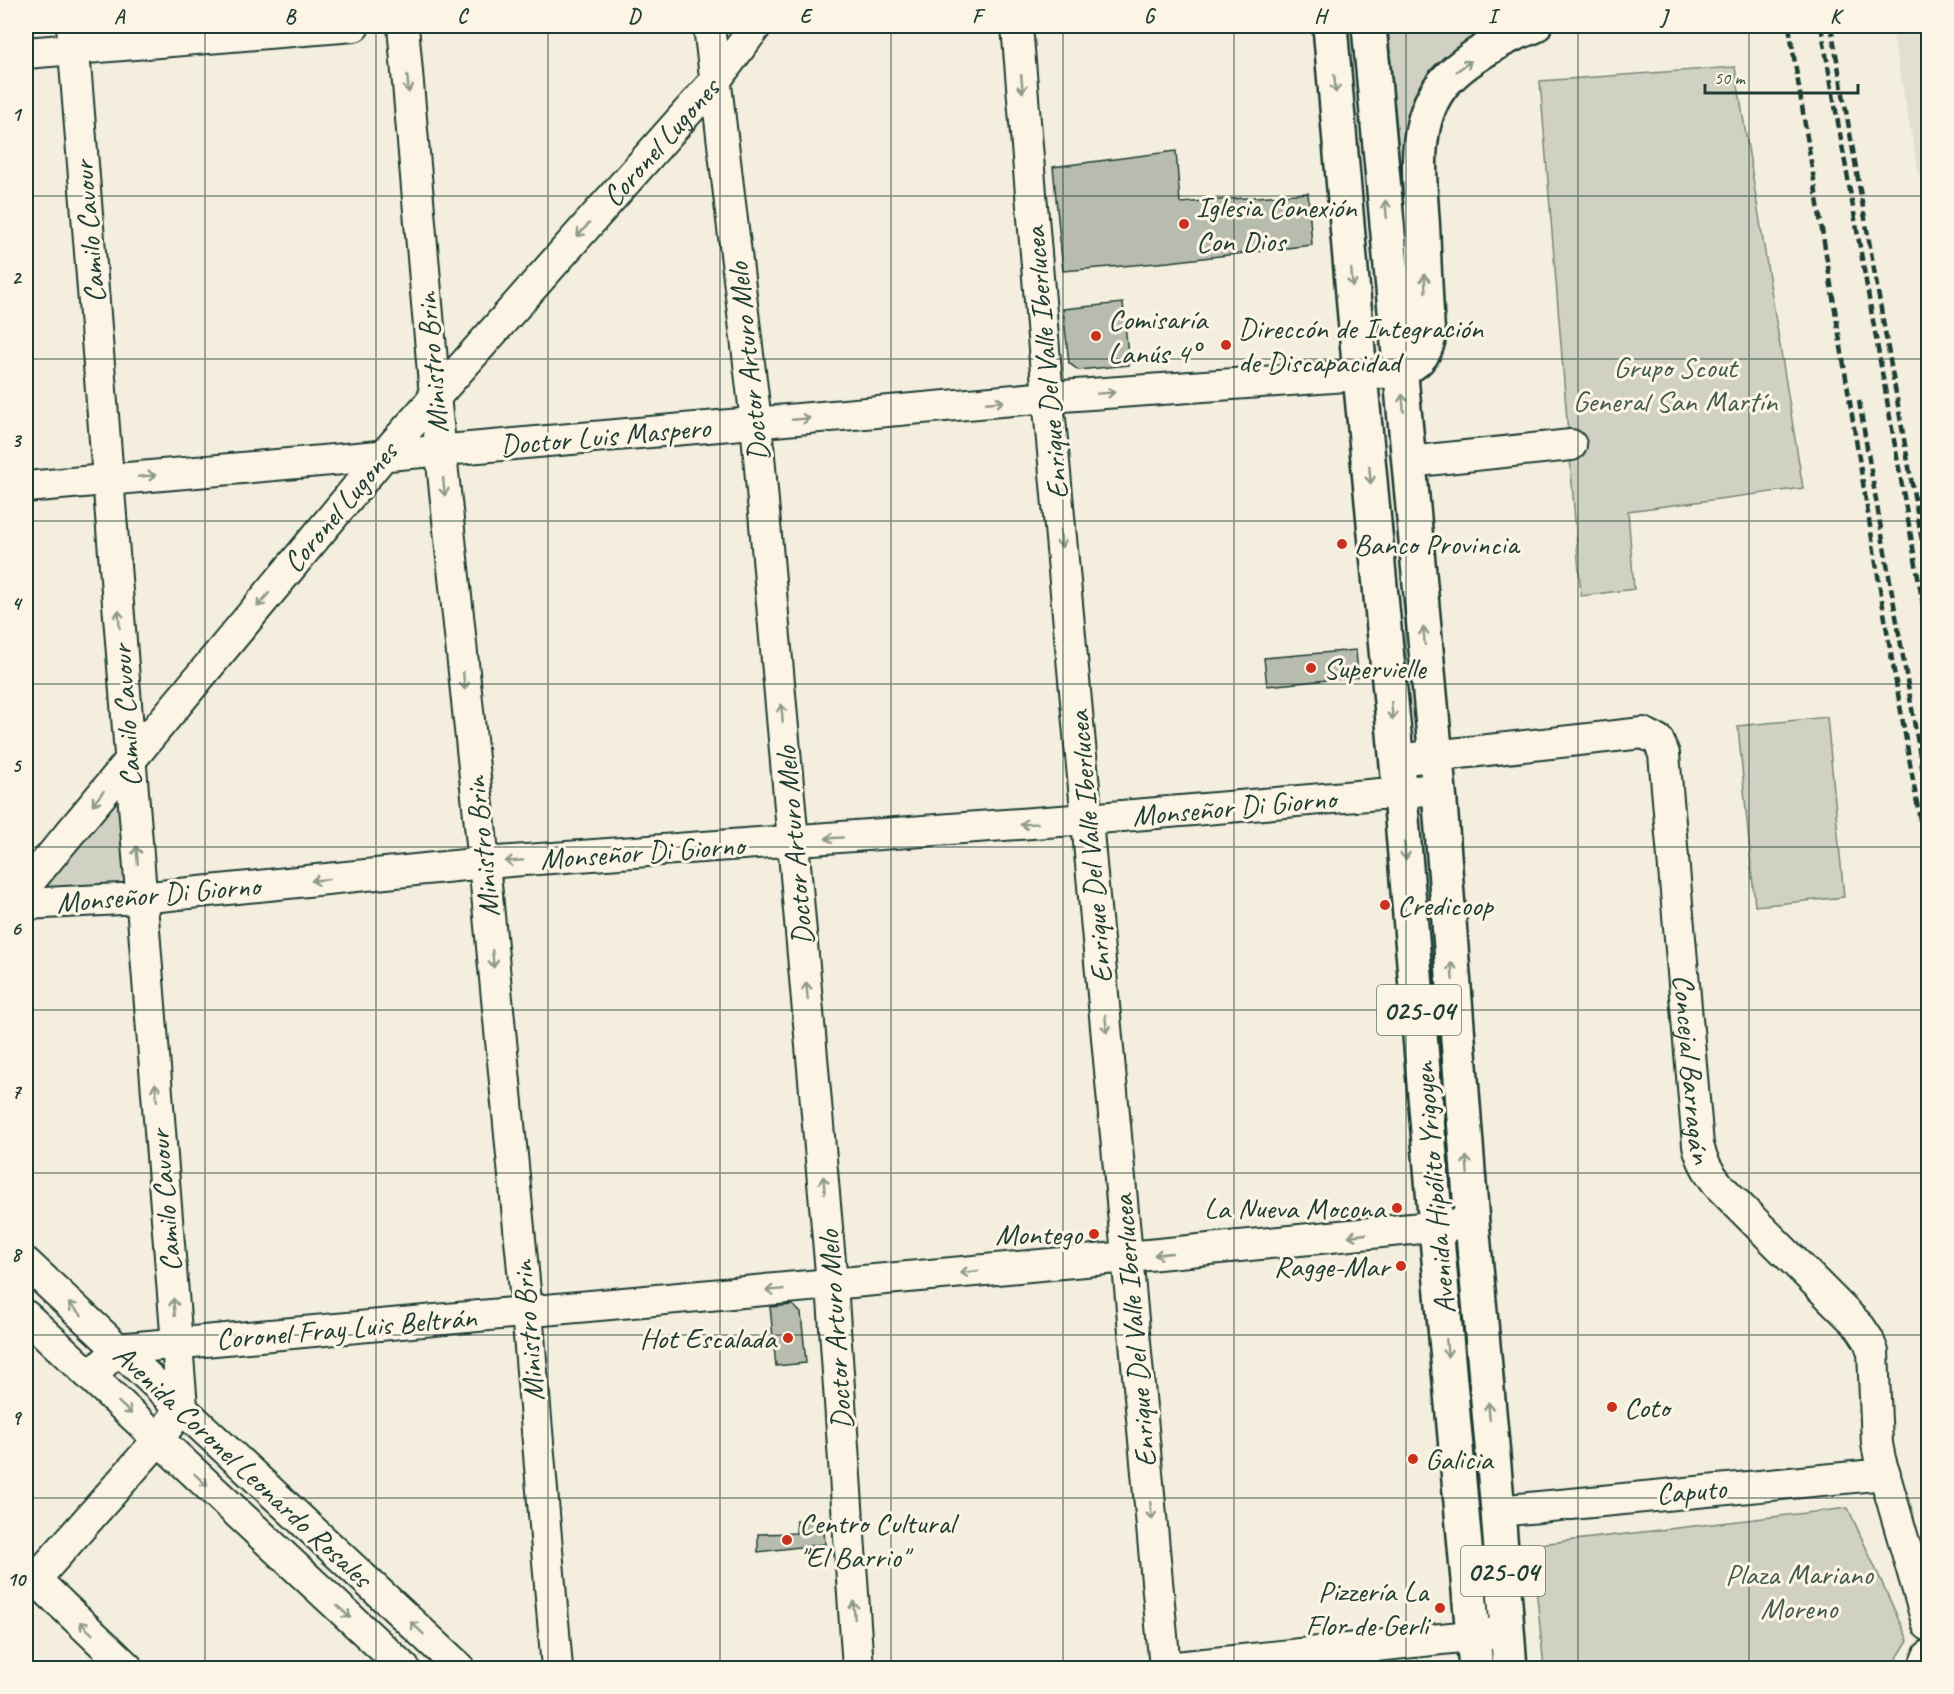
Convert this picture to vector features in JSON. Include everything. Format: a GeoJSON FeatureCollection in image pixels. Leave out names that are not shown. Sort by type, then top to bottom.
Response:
{"type":"FeatureCollection","features":[{"type":"Feature","properties":{"kind":"main road","name":"Avenida Hipólito Yrigoyen"},"geometry":{"type":"LineString","coordinates":[[1330,26],[1360,375],[1400,792],[1476,1668]]}},
{"type":"Feature","properties":{"kind":"main road","name":"Avenida Hipólito Yrigoyen"},"geometry":{"type":"LineString","coordinates":[[1369,26],[1438,789],[1510,1668]]}},
{"type":"Feature","properties":{"kind":"main road"},"geometry":{"type":"LineString","coordinates":[[1400,371],[1417,362],[1425,352],[1428,340],[1419,161],[1427,111],[1438,90],[1453,74],[1513,33],[1534,26]]}},
{"type":"Feature","properties":{"kind":"street"},"geometry":{"type":"LineString","coordinates":[[26,53],[73,37],[354,26]]}},
{"type":"Feature","properties":{"kind":"street","name":"Ministro Brin"},"geometry":{"type":"LineString","coordinates":[[403,26],[440,450],[484,863],[557,1668]]}},
{"type":"Feature","properties":{"kind":"street","name":"Doctor Arturo Melo"},"geometry":{"type":"LineString","coordinates":[[709,26],[756,422],[832,1284],[858,1668]]}},
{"type":"Feature","properties":{"kind":"street","name":"Coronel Lugones"},"geometry":{"type":"LineString","coordinates":[[26,886],[382,456],[715,81],[756,26]]}},
{"type":"Feature","properties":{"kind":"street","name":"Enrique Del Valle Iberlucea"},"geometry":{"type":"LineString","coordinates":[[1017,26],[1048,397],[1166,1668]]}},
{"type":"Feature","properties":{"kind":"street","name":"Camilo Cavour"},"geometry":{"type":"LineString","coordinates":[[73,37],[182,1407]]}},
{"type":"Feature","properties":{"kind":"street","name":"Doctor Luis Maspero"},"geometry":{"type":"LineString","coordinates":[[26,487],[1048,397],[1400,371]]}},
{"type":"Feature","properties":{"kind":"street"},"geometry":{"type":"LineString","coordinates":[[1408,462],[1571,445]]}},
{"type":"Feature","properties":{"kind":"street","name":"Concejal Barragán"},"geometry":{"type":"LineString","coordinates":[[1396,760],[1643,733],[1658,740],[1664,754],[1698,1145],[1701,1157],[1719,1187],[1860,1327],[1868,1339],[1873,1352],[1877,1444],[1929,1625]]}},
{"type":"Feature","properties":{"kind":"street","name":"Monseñor Di Giorno"},"geometry":{"type":"LineString","coordinates":[[26,904],[140,898],[484,863],[794,842],[1438,789]]}},
{"type":"Feature","properties":{"kind":"street","name":"Coronel Fray Luis Beltrán"},"geometry":{"type":"LineString","coordinates":[[117,1350],[1472,1223]]}},
{"type":"Feature","properties":{"kind":"street","name":"Avenida Coronel Leonardo Rosales"},"geometry":{"type":"LineString","coordinates":[[26,1263],[460,1668]]}},
{"type":"Feature","properties":{"kind":"street","name":"Avenida Coronel Leonardo Rosales"},"geometry":{"type":"LineString","coordinates":[[26,1316],[404,1668]]}},
{"type":"Feature","properties":{"kind":"street"},"geometry":{"type":"LineString","coordinates":[[91,1376],[117,1350]]}},
{"type":"Feature","properties":{"kind":"street"},"geometry":{"type":"LineString","coordinates":[[128,1668],[30,1585],[158,1440],[182,1407]]}},
{"type":"Feature","properties":{"kind":"street","name":"Caputo"},"geometry":{"type":"LineString","coordinates":[[1498,1511],[1885,1474]]}},
{"type":"Feature","properties":{"kind":"street"},"geometry":{"type":"LineString","coordinates":[[1166,1668],[1507,1631]]}},
{"type":"Feature","properties":{"kind":"street"},"geometry":{"type":"LineString","coordinates":[[1923,1668],[1929,1656]]}},
{"type":"Feature","properties":{"kind":"shaded area"},"geometry":{"type":"Polygon","coordinates":[[[1891,26],[1928,26],[1928,222],[1891,26]]]}},
{"type":"Feature","properties":{"kind":"green space"},"geometry":{"type":"Polygon","coordinates":[[[1388,26],[1498,26],[1438,76],[1408,261],[1388,26]]]}},
{"type":"Feature","properties":{"kind":"green space","name":"Grupo Scout General San Martín"},"geometry":{"type":"Polygon","coordinates":[[[1735,67],[1803,488],[1628,511],[1634,589],[1581,596],[1540,81],[1735,67]]]}},
{"type":"Feature","properties":{"kind":"green space"},"geometry":{"type":"Polygon","coordinates":[[[1827,717],[1844,897],[1755,906],[1738,726],[1827,717]]]}},
{"type":"Feature","properties":{"kind":"green space"},"geometry":{"type":"Polygon","coordinates":[[[119,792],[127,885],[40,892],[119,792]]]}},
{"type":"Feature","properties":{"kind":"green space","name":"Plaza Mariano Moreno"},"geometry":{"type":"Polygon","coordinates":[[[1848,1508],[1908,1640],[1891,1668],[1544,1668],[1532,1545],[1848,1508]]]}},
{"type":"Feature","properties":{"kind":"building","name":"Iglesia Conexión Con Dios"},"geometry":{"type":"Polygon","coordinates":[[[1176,151],[1180,203],[1308,193],[1312,245],[1169,262],[1063,271],[1053,167],[1176,151]]]}},
{"type":"Feature","properties":{"kind":"building","name":"Comisaría Lanús 4°"},"geometry":{"type":"Polygon","coordinates":[[[1123,303],[1129,365],[1078,370],[1069,363],[1063,309],[1123,303]]]}},
{"type":"Feature","properties":{"kind":"building","name":"Supervielle"},"geometry":{"type":"Polygon","coordinates":[[[1356,650],[1358,677],[1267,686],[1264,658],[1356,650]]]}},
{"type":"Feature","properties":{"kind":"building","name":"Hot Escalada"},"geometry":{"type":"Polygon","coordinates":[[[793,1305],[801,1313],[806,1363],[776,1366],[770,1307],[793,1305]]]}},
{"type":"Feature","properties":{"kind":"building","name":"Centro Cultural \"El Barrio\""},"geometry":{"type":"Polygon","coordinates":[[[815,1519],[816,1532],[824,1532],[825,1544],[758,1552],[758,1534],[796,1533],[797,1520],[815,1519]]]}},
{"type":"Feature","properties":{"kind":"railway"},"geometry":{"type":"LineString","coordinates":[[1789,26],[1887,631],[1928,866]]}},
{"type":"Feature","properties":{"kind":"railway"},"geometry":{"type":"LineString","coordinates":[[1821,26],[1928,633]]}},
{"type":"Feature","properties":{"kind":"railway"},"geometry":{"type":"LineString","coordinates":[[1831,26],[1928,575]]}},
{"type":"Feature","properties":{"kind":"railway"},"geometry":{"type":"LineString","coordinates":[[1859,401],[1928,802]]}},
{"type":"Feature","properties":{"kind":"place","name":"Iglesia Conexión Con Dios"},"geometry":{"type":"Point","coordinates":[1184,224]}},
{"type":"Feature","properties":{"kind":"place","name":"Comisaría Lanús 4°"},"geometry":{"type":"Point","coordinates":[1096,336]}},
{"type":"Feature","properties":{"kind":"place","name":"Direccón de Integración de Discapacidad"},"geometry":{"type":"Point","coordinates":[1226,345]}},
{"type":"Feature","properties":{"kind":"place","name":"Banco Provincia"},"geometry":{"type":"Point","coordinates":[1342,544]}},
{"type":"Feature","properties":{"kind":"place","name":"Supervielle"},"geometry":{"type":"Point","coordinates":[1311,668]}},
{"type":"Feature","properties":{"kind":"place","name":"Credicoop"},"geometry":{"type":"Point","coordinates":[1385,905]}},
{"type":"Feature","properties":{"kind":"place","name":"La Nueva Mocona"},"geometry":{"type":"Point","coordinates":[1397,1208]}},
{"type":"Feature","properties":{"kind":"place","name":"Montego"},"geometry":{"type":"Point","coordinates":[1094,1234]}},
{"type":"Feature","properties":{"kind":"place","name":"Ragge-Mar"},"geometry":{"type":"Point","coordinates":[1401,1266]}},
{"type":"Feature","properties":{"kind":"place","name":"Hot Escalada"},"geometry":{"type":"Point","coordinates":[788,1338]}},
{"type":"Feature","properties":{"kind":"place","name":"Coto"},"geometry":{"type":"Point","coordinates":[1612,1407]}},
{"type":"Feature","properties":{"kind":"place","name":"Galicia"},"geometry":{"type":"Point","coordinates":[1413,1459]}},
{"type":"Feature","properties":{"kind":"place","name":"Centro Cultural \"El Barrio\""},"geometry":{"type":"Point","coordinates":[787,1540]}},
{"type":"Feature","properties":{"kind":"place","name":"Pizzería La Flor de Gerli"},"geometry":{"type":"Point","coordinates":[1440,1608]}}]}
